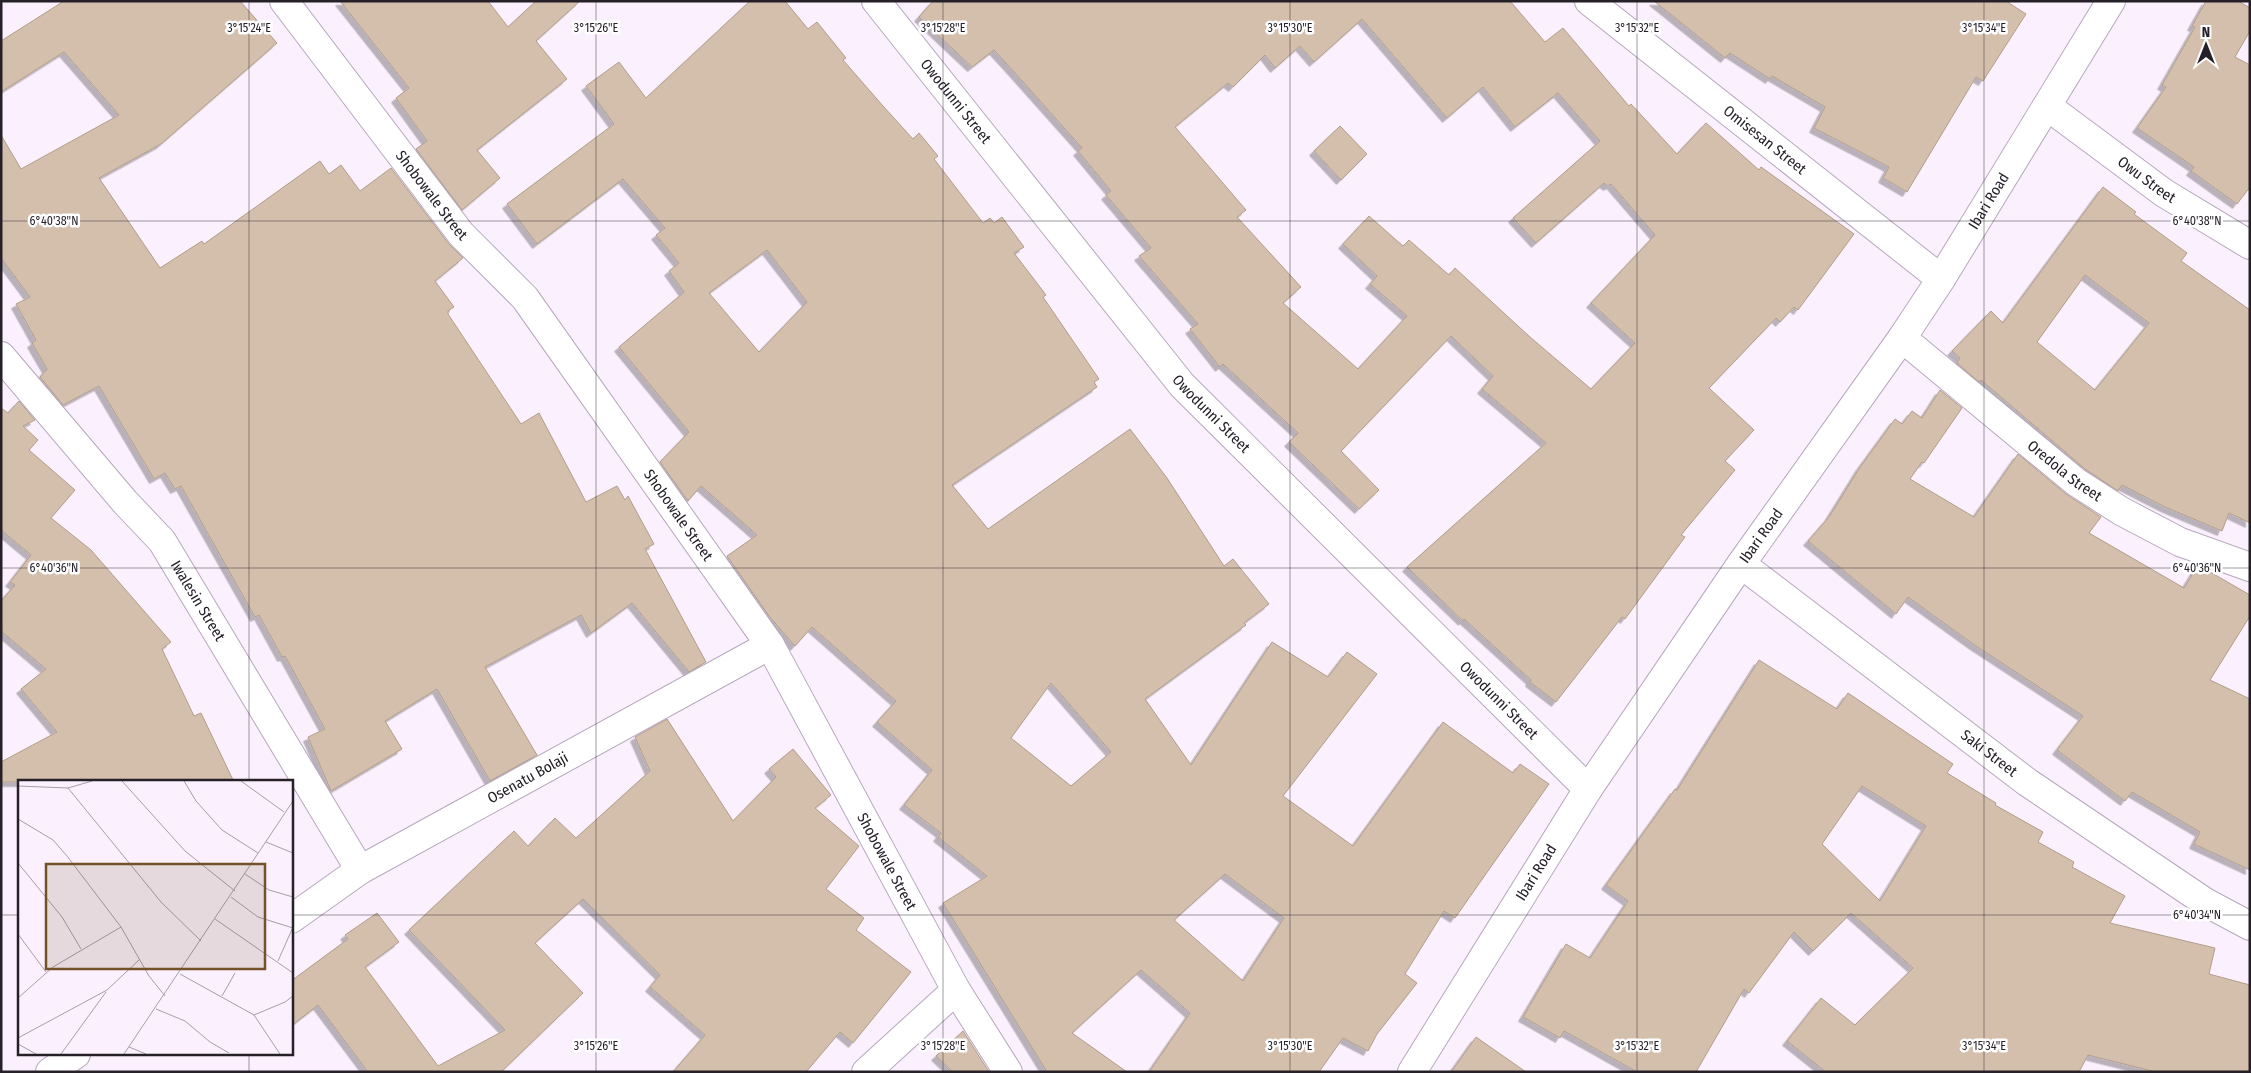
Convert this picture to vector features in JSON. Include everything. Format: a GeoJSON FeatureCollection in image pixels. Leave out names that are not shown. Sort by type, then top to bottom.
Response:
{"type":"FeatureCollection","features":[{"type":"Feature","properties":{"kind":"street","name":"Shobowale Street"},"geometry":{"type":"LineString","coordinates":[[284,1],[461,234],[525,298],[770,645],[956,990],[1008,1072]]}},
{"type":"Feature","properties":{"kind":"street","name":"Owodunni Street"},"geometry":{"type":"LineString","coordinates":[[876,1],[1182,385],[1588,789]]}},
{"type":"Feature","properties":{"kind":"street","name":"Omisesan Street"},"geometry":{"type":"LineString","coordinates":[[1589,1],[1941,279]]}},
{"type":"Feature","properties":{"kind":"street","name":"Ibari Road"},"geometry":{"type":"LineString","coordinates":[[1412,1072],[1588,789],[1741,564],[1902,338],[1941,279],[2111,1]]}},
{"type":"Feature","properties":{"kind":"street","name":"Owu Street"},"geometry":{"type":"LineString","coordinates":[[2047,106],[2164,193],[2250,245]]}},
{"type":"Feature","properties":{"kind":"street","name":"Oredola Street"},"geometry":{"type":"LineString","coordinates":[[1902,338],[2076,482],[2121,510],[2180,542],[2250,567]]}},
{"type":"Feature","properties":{"kind":"street","name":"Iwalesin Street"},"geometry":{"type":"LineString","coordinates":[[1,356],[125,502],[162,541],[360,870]]}},
{"type":"Feature","properties":{"kind":"street","name":"Saki Street"},"geometry":{"type":"LineString","coordinates":[[1741,564],[2027,782],[2205,902],[2250,926]]}},
{"type":"Feature","properties":{"kind":"street","name":"Osenatu Bolaji"},"geometry":{"type":"LineString","coordinates":[[292,918],[360,870],[770,645]]}},
{"type":"Feature","properties":{"kind":"street"},"geometry":{"type":"LineString","coordinates":[[866,1072],[956,990]]}},
{"type":"Feature","properties":{"kind":"street"},"geometry":{"type":"LineString","coordinates":[[50,1072],[73,1056]]}},
{"type":"Feature","properties":{"kind":"building"},"geometry":{"type":"Polygon","coordinates":[[[64,1],[240,1],[277,43],[161,144],[99,178],[160,268],[202,241],[204,244],[320,161],[329,174],[341,165],[360,191],[391,168],[449,244],[463,258],[435,281],[454,307],[448,311],[448,314],[521,424],[539,413],[586,502],[617,486],[625,500],[628,496],[654,544],[645,549],[706,662],[689,672],[632,603],[591,633],[581,615],[485,667],[537,755],[490,781],[437,689],[385,721],[402,749],[331,791],[308,737],[325,729],[285,656],[282,657],[259,615],[255,617],[181,486],[175,489],[165,473],[154,479],[99,386],[63,405],[40,377],[47,369],[32,343],[36,340],[16,304],[30,297],[1,258],[1,135],[21,169],[119,115],[64,52],[1,92],[1,41],[64,1]]]}},
{"type":"Feature","properties":{"kind":"building"},"geometry":{"type":"Polygon","coordinates":[[[340,1],[488,1],[508,27],[536,1],[580,1],[536,41],[567,79],[477,150],[500,178],[462,210],[416,149],[427,141],[396,98],[409,88],[340,1]]]}},
{"type":"Feature","properties":{"kind":"building"},"geometry":{"type":"Polygon","coordinates":[[[750,1],[785,1],[808,29],[817,22],[846,58],[843,60],[913,139],[919,133],[938,156],[934,159],[983,223],[990,218],[994,223],[1002,217],[1024,247],[1014,253],[1046,295],[1043,297],[1099,379],[1094,382],[1097,387],[952,485],[988,529],[1130,429],[1167,478],[1224,566],[1233,559],[1269,604],[1244,623],[1246,625],[1145,699],[1191,765],[1272,642],[1328,677],[1347,652],[1377,674],[1283,796],[1353,846],[1443,722],[1513,773],[1520,764],[1549,784],[1455,918],[1444,911],[1405,974],[1417,983],[1377,1034],[1368,1051],[1343,1038],[1319,1072],[1149,1072],[1190,1013],[1141,970],[1072,1033],[1127,1072],[1047,1072],[943,903],[987,876],[938,837],[941,833],[904,805],[932,770],[877,722],[896,701],[812,627],[795,646],[769,616],[727,556],[757,535],[701,486],[688,501],[660,462],[689,432],[619,347],[684,292],[669,271],[679,263],[656,235],[665,228],[623,179],[537,244],[507,204],[614,124],[586,86],[619,62],[646,98],[750,1]],[[767,250],[709,293],[759,352],[807,302],[767,250]],[[1051,683],[1011,738],[1071,786],[1111,752],[1051,683]],[[1225,874],[1174,920],[1243,981],[1284,918],[1225,874]]]}},
{"type":"Feature","properties":{"kind":"building"},"geometry":{"type":"Polygon","coordinates":[[[933,1],[1510,1],[1545,42],[1563,28],[1629,106],[1631,104],[1677,154],[1706,123],[1759,170],[1761,167],[1854,234],[1798,310],[1794,307],[1780,322],[1776,318],[1709,388],[1754,430],[1725,461],[1735,470],[1681,535],[1685,537],[1625,619],[1622,617],[1556,702],[1530,682],[1531,680],[1464,619],[1463,621],[1407,567],[1546,443],[1482,389],[1493,376],[1451,336],[1341,451],[1379,490],[1359,509],[1289,442],[1298,433],[1223,364],[1220,367],[1190,329],[1198,324],[1139,256],[1151,248],[1106,195],[1111,191],[1078,151],[1082,148],[1007,64],[994,50],[972,67],[919,17],[933,1]],[[1362,19],[1314,62],[1300,46],[1275,68],[1265,55],[1233,87],[1228,83],[1175,127],[1246,210],[1237,217],[1301,287],[1283,303],[1358,369],[1407,316],[1370,284],[1377,276],[1343,244],[1369,216],[1403,246],[1409,240],[1449,275],[1455,268],[1530,337],[1591,389],[1635,343],[1591,303],[1655,235],[1611,184],[1608,186],[1604,183],[1536,243],[1513,218],[1600,141],[1558,93],[1515,127],[1483,87],[1447,118],[1362,19]]]}},
{"type":"Feature","properties":{"kind":"building"},"geometry":{"type":"Polygon","coordinates":[[[1654,1],[2006,1],[2026,14],[1983,81],[1976,77],[1907,192],[1883,178],[1889,167],[1814,128],[1825,107],[1772,76],[1770,79],[1730,53],[1725,58],[1654,1]]]}},
{"type":"Feature","properties":{"kind":"building"},"geometry":{"type":"Polygon","coordinates":[[[2206,1],[2238,1],[2250,8],[2250,31],[2235,57],[2250,65],[2250,187],[2237,204],[2191,171],[2194,167],[2137,128],[2166,87],[2162,85],[2195,27],[2192,26],[2206,1]]]}},
{"type":"Feature","properties":{"kind":"building"},"geometry":{"type":"Polygon","coordinates":[[[1340,126],[1367,154],[1341,180],[1314,151],[1340,126]]]}},
{"type":"Feature","properties":{"kind":"building"},"geometry":{"type":"Polygon","coordinates":[[[2103,187],[2136,212],[2134,214],[2187,253],[2181,261],[2250,310],[2250,523],[2229,513],[2222,531],[2165,507],[2122,485],[2118,491],[2085,469],[1981,380],[1979,382],[1957,363],[1960,358],[1952,351],[1991,311],[2003,323],[2103,187]],[[2085,275],[2037,342],[2095,390],[2149,323],[2085,275]]]}},
{"type":"Feature","properties":{"kind":"building"},"geometry":{"type":"Polygon","coordinates":[[[1940,390],[1962,408],[1924,463],[1922,462],[1910,479],[1974,517],[2018,454],[2066,494],[2101,517],[2089,533],[2184,588],[2198,565],[2250,595],[2250,616],[2210,680],[2250,699],[2250,870],[2194,844],[2200,832],[2132,792],[2125,801],[2057,750],[2083,716],[1973,644],[1908,597],[1896,614],[1808,541],[1829,517],[1860,467],[1895,419],[1902,424],[1912,411],[1922,418],[1940,390]]]}},
{"type":"Feature","properties":{"kind":"building"},"geometry":{"type":"Polygon","coordinates":[[[19,401],[35,420],[23,426],[38,440],[29,450],[75,490],[51,518],[91,550],[171,642],[162,649],[194,716],[201,713],[233,780],[18,780],[18,782],[1,782],[1,762],[57,732],[21,689],[46,669],[1,631],[1,601],[15,585],[10,582],[31,555],[1,530],[1,408],[8,413],[19,401]]]}},
{"type":"Feature","properties":{"kind":"building"},"geometry":{"type":"Polygon","coordinates":[[[1759,660],[1837,709],[1848,693],[1953,764],[1947,773],[1996,803],[1995,805],[2043,832],[2038,842],[2074,862],[2072,867],[2125,896],[2110,923],[2215,948],[2209,974],[2250,985],[2250,1072],[2156,1072],[2088,1055],[2079,1072],[1826,1072],[1787,1041],[1821,998],[1855,1025],[1913,968],[1851,913],[1813,951],[1794,932],[1749,993],[1744,989],[1696,1072],[1637,1072],[1564,1031],[1560,1038],[1523,1017],[1566,944],[1590,958],[1628,901],[1606,885],[1675,789],[1677,790],[1759,660]],[[1862,786],[1822,844],[1880,901],[1926,826],[1862,786]]]}},
{"type":"Feature","properties":{"kind":"building"},"geometry":{"type":"Polygon","coordinates":[[[667,719],[733,821],[776,777],[769,769],[793,749],[831,795],[815,808],[859,846],[826,889],[864,918],[856,930],[911,972],[853,1043],[840,1032],[806,1072],[673,1072],[705,1035],[650,987],[660,975],[583,899],[535,943],[583,993],[501,1072],[368,1072],[318,1005],[292,1025],[292,980],[348,939],[345,935],[377,913],[399,942],[365,967],[438,1066],[505,1030],[409,930],[514,831],[528,846],[555,818],[576,838],[650,771],[635,737],[667,719]]]}},
{"type":"Feature","properties":{"kind":"building"},"geometry":{"type":"Polygon","coordinates":[[[963,1031],[989,1072],[953,1072],[936,1056],[963,1031]]]}},
{"type":"Feature","properties":{"kind":"building"},"geometry":{"type":"Polygon","coordinates":[[[1476,1037],[1526,1072],[1451,1072],[1476,1037]]]}}]}
